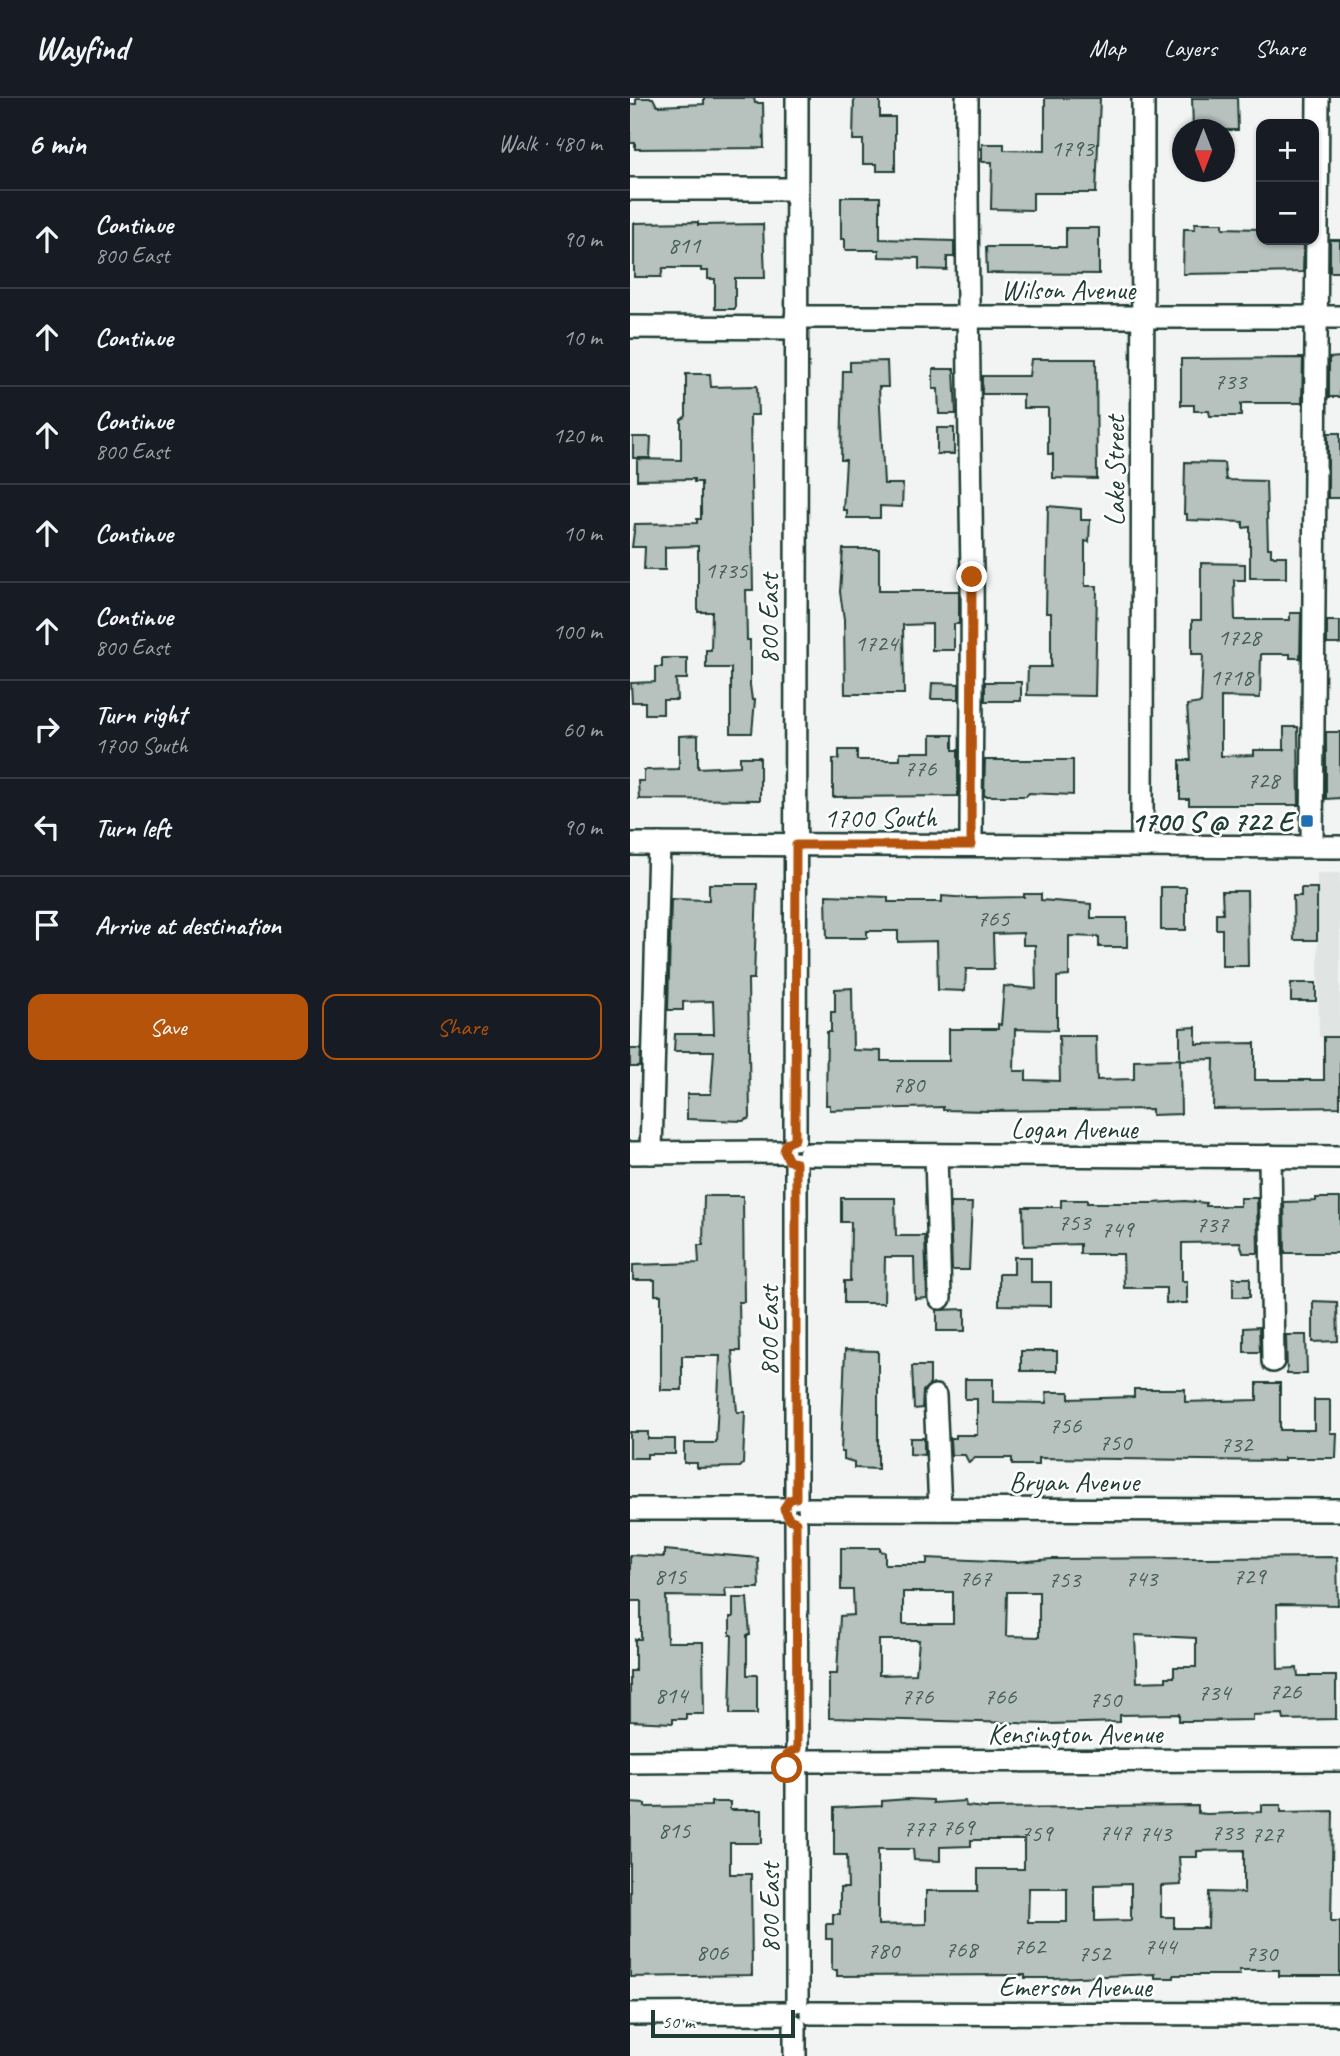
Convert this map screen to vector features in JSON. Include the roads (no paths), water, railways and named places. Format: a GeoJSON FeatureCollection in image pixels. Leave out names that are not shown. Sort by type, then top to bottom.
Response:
{"type":"FeatureCollection","features":[{"type":"Feature","properties":{"kind":"street","name":"800 East"},"geometry":{"type":"LineString","coordinates":[[795,2056],[797,98]]}},
{"type":"Feature","properties":{"kind":"street"},"geometry":{"type":"LineString","coordinates":[[967,98],[972,589],[971,845]]}},
{"type":"Feature","properties":{"kind":"street","name":"Lake Street"},"geometry":{"type":"LineString","coordinates":[[1142,844],[1143,98]]}},
{"type":"Feature","properties":{"kind":"street"},"geometry":{"type":"LineString","coordinates":[[1312,846],[1318,98]]}},
{"type":"Feature","properties":{"kind":"street"},"geometry":{"type":"LineString","coordinates":[[630,189],[796,189]]}},
{"type":"Feature","properties":{"kind":"street","name":"Wilson Avenue"},"geometry":{"type":"LineString","coordinates":[[630,327],[968,317],[1340,317]]}},
{"type":"Feature","properties":{"kind":"street","name":"1700 South"},"geometry":{"type":"LineString","coordinates":[[630,844],[1142,844],[1340,847]]}},
{"type":"Feature","properties":{"kind":"street"},"geometry":{"type":"LineString","coordinates":[[641,1153],[659,844]]}},
{"type":"Feature","properties":{"kind":"street","name":"Logan Avenue"},"geometry":{"type":"LineString","coordinates":[[641,1153],[1340,1157]]}},
{"type":"Feature","properties":{"kind":"street"},"geometry":{"type":"LineString","coordinates":[[936,1155],[940,1298]]}},
{"type":"Feature","properties":{"kind":"street"},"geometry":{"type":"LineString","coordinates":[[1270,1156],[1273,1361]]}},
{"type":"Feature","properties":{"kind":"street"},"geometry":{"type":"LineString","coordinates":[[935,1396],[940,1509]]}},
{"type":"Feature","properties":{"kind":"street","name":"Bryan Avenue"},"geometry":{"type":"LineString","coordinates":[[630,1509],[1340,1510]]}},
{"type":"Feature","properties":{"kind":"street","name":"Kensington Avenue"},"geometry":{"type":"LineString","coordinates":[[630,1762],[1340,1760]]}},
{"type":"Feature","properties":{"kind":"street","name":"Emerson Avenue"},"geometry":{"type":"LineString","coordinates":[[630,2014],[1340,2014]]}},
{"type":"Feature","properties":{"kind":"place","name":"1700 S @ 722 E"},"geometry":{"type":"Point","coordinates":[1307,821]}}]}
